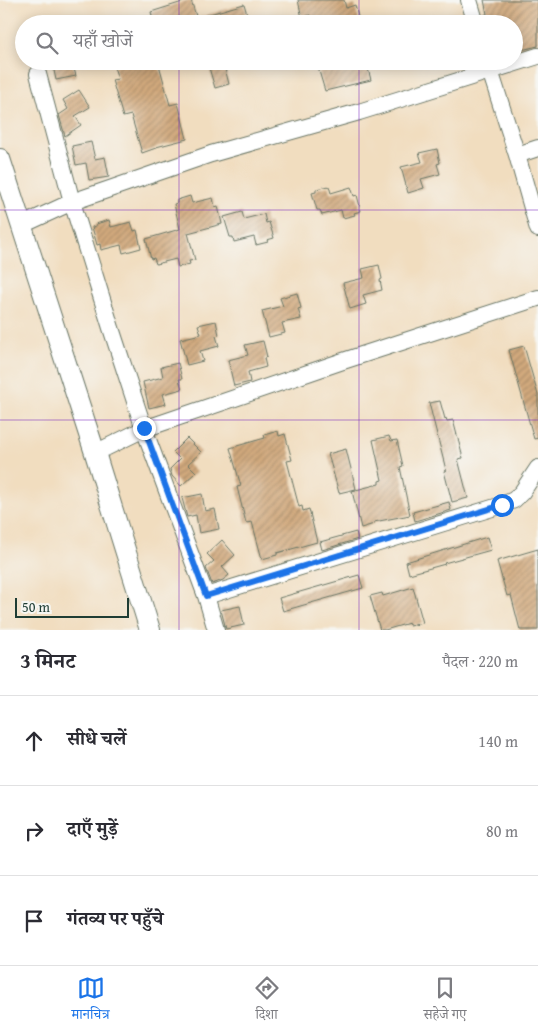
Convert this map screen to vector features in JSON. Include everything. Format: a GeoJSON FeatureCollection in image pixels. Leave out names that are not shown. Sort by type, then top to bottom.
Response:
{"type":"FeatureCollection","features":[{"type":"Feature","properties":{"kind":"street"},"geometry":{"type":"LineString","coordinates":[[469,0],[473,15]]}},
{"type":"Feature","properties":{"kind":"street"},"geometry":{"type":"LineString","coordinates":[[523,59],[538,56]]}},
{"type":"Feature","properties":{"kind":"street"},"geometry":{"type":"LineString","coordinates":[[22,225],[72,202],[211,154],[360,112],[478,70]]}},
{"type":"Feature","properties":{"kind":"street"},"geometry":{"type":"LineString","coordinates":[[490,70],[538,229]]}},
{"type":"Feature","properties":{"kind":"street"},"geometry":{"type":"LineString","coordinates":[[38,74],[72,202],[144,428],[206,596],[216,630]]}},
{"type":"Feature","properties":{"kind":"street"},"geometry":{"type":"LineString","coordinates":[[516,155],[538,148]]}},
{"type":"Feature","properties":{"kind":"street"},"geometry":{"type":"LineString","coordinates":[[0,160],[150,630]]}},
{"type":"Feature","properties":{"kind":"street"},"geometry":{"type":"LineString","coordinates":[[95,453],[144,428],[333,364],[538,298]]}},
{"type":"Feature","properties":{"kind":"street"},"geometry":{"type":"LineString","coordinates":[[206,596],[502,505],[514,500],[522,492],[538,468]]}},
{"type":"Feature","properties":{"kind":"building"},"geometry":{"type":"Polygon","coordinates":[[[191,0],[196,15],[152,15],[151,12],[191,0]]]}},
{"type":"Feature","properties":{"kind":"building"},"geometry":{"type":"Polygon","coordinates":[[[298,0],[344,0],[346,8],[355,5],[358,15],[310,15],[301,15],[298,0]]]}},
{"type":"Feature","properties":{"kind":"building"},"geometry":{"type":"Polygon","coordinates":[[[484,0],[538,0],[538,46],[523,50],[523,15],[484,15],[487,14],[484,0]]]}},
{"type":"Feature","properties":{"kind":"building"},"geometry":{"type":"Polygon","coordinates":[[[244,4],[247,15],[206,15],[244,4]]]}},
{"type":"Feature","properties":{"kind":"building"},"geometry":{"type":"Polygon","coordinates":[[[54,70],[74,70],[76,76],[56,80],[54,70]]]}},
{"type":"Feature","properties":{"kind":"building"},"geometry":{"type":"Polygon","coordinates":[[[115,70],[160,70],[170,105],[178,103],[187,139],[156,147],[142,153],[131,115],[123,117],[112,80],[118,79],[115,70]]]}},
{"type":"Feature","properties":{"kind":"building"},"geometry":{"type":"Polygon","coordinates":[[[210,70],[225,70],[229,84],[215,88],[210,70]]]}},
{"type":"Feature","properties":{"kind":"building"},"geometry":{"type":"Polygon","coordinates":[[[319,70],[368,70],[371,80],[325,91],[319,70]]]}},
{"type":"Feature","properties":{"kind":"building"},"geometry":{"type":"Polygon","coordinates":[[[79,90],[90,107],[75,116],[81,125],[65,136],[59,115],[68,109],[63,100],[79,90]]]}},
{"type":"Feature","properties":{"kind":"building"},"geometry":{"type":"Polygon","coordinates":[[[91,142],[95,159],[105,157],[109,177],[89,180],[86,163],[76,165],[72,146],[91,142]]]}},
{"type":"Feature","properties":{"kind":"building"},"geometry":{"type":"Polygon","coordinates":[[[437,149],[440,163],[437,164],[440,174],[421,179],[424,188],[408,193],[401,167],[422,162],[419,153],[437,149]]]}},
{"type":"Feature","properties":{"kind":"building"},"geometry":{"type":"Polygon","coordinates":[[[329,186],[331,193],[351,187],[354,196],[357,195],[361,211],[354,213],[355,215],[343,218],[341,210],[322,215],[320,210],[317,210],[312,193],[316,192],[316,189],[329,186]]]}},
{"type":"Feature","properties":{"kind":"building"},"geometry":{"type":"Polygon","coordinates":[[[190,196],[192,203],[213,198],[215,207],[218,206],[222,224],[188,233],[195,260],[189,261],[190,264],[178,267],[176,259],[156,264],[154,258],[151,259],[146,239],[180,229],[174,204],[177,203],[177,200],[190,196]]]}},
{"type":"Feature","properties":{"kind":"building"},"geometry":{"type":"Polygon","coordinates":[[[242,212],[244,219],[264,214],[266,223],[269,222],[274,238],[267,240],[268,242],[256,245],[254,237],[234,242],[233,237],[230,237],[224,217],[242,212]]]}},
{"type":"Feature","properties":{"kind":"building"},"geometry":{"type":"Polygon","coordinates":[[[109,220],[111,227],[131,222],[134,231],[137,230],[141,248],[123,253],[121,245],[101,250],[100,244],[97,245],[92,227],[109,220]]]}},
{"type":"Feature","properties":{"kind":"building"},"geometry":{"type":"Polygon","coordinates":[[[379,265],[382,290],[363,295],[366,304],[350,309],[343,283],[364,278],[362,269],[379,265]]]}},
{"type":"Feature","properties":{"kind":"building"},"geometry":{"type":"Polygon","coordinates":[[[297,293],[301,308],[298,309],[301,319],[282,323],[285,333],[269,337],[262,311],[283,306],[280,298],[297,293]]]}},
{"type":"Feature","properties":{"kind":"building"},"geometry":{"type":"Polygon","coordinates":[[[216,321],[219,335],[216,336],[219,346],[200,351],[203,361],[187,365],[180,339],[201,334],[198,325],[216,321]]]}},
{"type":"Feature","properties":{"kind":"building"},"geometry":{"type":"Polygon","coordinates":[[[263,341],[267,357],[264,358],[266,367],[248,372],[250,382],[234,386],[228,360],[248,355],[245,345],[263,341]]]}},
{"type":"Feature","properties":{"kind":"building"},"geometry":{"type":"Polygon","coordinates":[[[524,346],[538,395],[538,438],[534,439],[509,350],[524,346]]]}},
{"type":"Feature","properties":{"kind":"building"},"geometry":{"type":"Polygon","coordinates":[[[178,363],[182,379],[179,379],[182,389],[163,394],[166,404],[149,408],[143,382],[163,377],[161,367],[178,363]]]}},
{"type":"Feature","properties":{"kind":"building"},"geometry":{"type":"Polygon","coordinates":[[[440,401],[445,419],[447,421],[453,420],[463,458],[458,459],[468,498],[452,502],[429,403],[440,401]]]}},
{"type":"Feature","properties":{"kind":"building"},"geometry":{"type":"Polygon","coordinates":[[[278,431],[279,436],[285,434],[292,460],[287,461],[299,507],[302,506],[303,511],[309,509],[317,542],[262,559],[252,522],[246,523],[237,487],[241,486],[230,448],[265,438],[264,435],[278,431]]]}},
{"type":"Feature","properties":{"kind":"building"},"geometry":{"type":"Polygon","coordinates":[[[389,436],[391,441],[397,440],[403,466],[400,467],[410,515],[374,522],[374,524],[361,528],[352,491],[379,484],[379,481],[382,480],[373,440],[389,436]]]}},
{"type":"Feature","properties":{"kind":"building"},"geometry":{"type":"Polygon","coordinates":[[[187,438],[201,452],[188,464],[196,472],[181,486],[172,476],[170,469],[180,459],[173,452],[187,438]]]}},
{"type":"Feature","properties":{"kind":"building"},"geometry":{"type":"Polygon","coordinates":[[[346,449],[356,489],[339,493],[328,454],[346,449]]]}},
{"type":"Feature","properties":{"kind":"building"},"geometry":{"type":"Polygon","coordinates":[[[202,494],[205,511],[215,509],[219,529],[199,533],[196,515],[187,517],[182,498],[202,494]]]}},
{"type":"Feature","properties":{"kind":"building"},"geometry":{"type":"Polygon","coordinates":[[[449,502],[451,510],[415,521],[413,512],[449,502]]]}},
{"type":"Feature","properties":{"kind":"building"},"geometry":{"type":"Polygon","coordinates":[[[356,532],[358,539],[322,550],[320,542],[356,532]]]}},
{"type":"Feature","properties":{"kind":"building"},"geometry":{"type":"Polygon","coordinates":[[[487,537],[491,550],[409,574],[406,562],[487,537]]]}},
{"type":"Feature","properties":{"kind":"building"},"geometry":{"type":"Polygon","coordinates":[[[222,540],[235,555],[222,567],[229,575],[223,580],[212,584],[206,568],[214,561],[207,554],[222,540]]]}},
{"type":"Feature","properties":{"kind":"building"},"geometry":{"type":"Polygon","coordinates":[[[538,549],[538,630],[520,630],[511,595],[507,596],[497,561],[538,549]]]}},
{"type":"Feature","properties":{"kind":"building"},"geometry":{"type":"Polygon","coordinates":[[[359,575],[363,588],[283,611],[279,598],[359,575]]]}},
{"type":"Feature","properties":{"kind":"building"},"geometry":{"type":"Polygon","coordinates":[[[413,587],[423,623],[410,626],[409,623],[380,630],[370,596],[382,593],[383,596],[413,587]]]}},
{"type":"Feature","properties":{"kind":"building"},"geometry":{"type":"Polygon","coordinates":[[[240,606],[244,625],[226,629],[221,610],[240,606]]]}},
{"type":"Feature","properties":{"kind":"route"},"geometry":{"type":"LineString","coordinates":[[144,428],[206,596],[502,505]]}}]}
